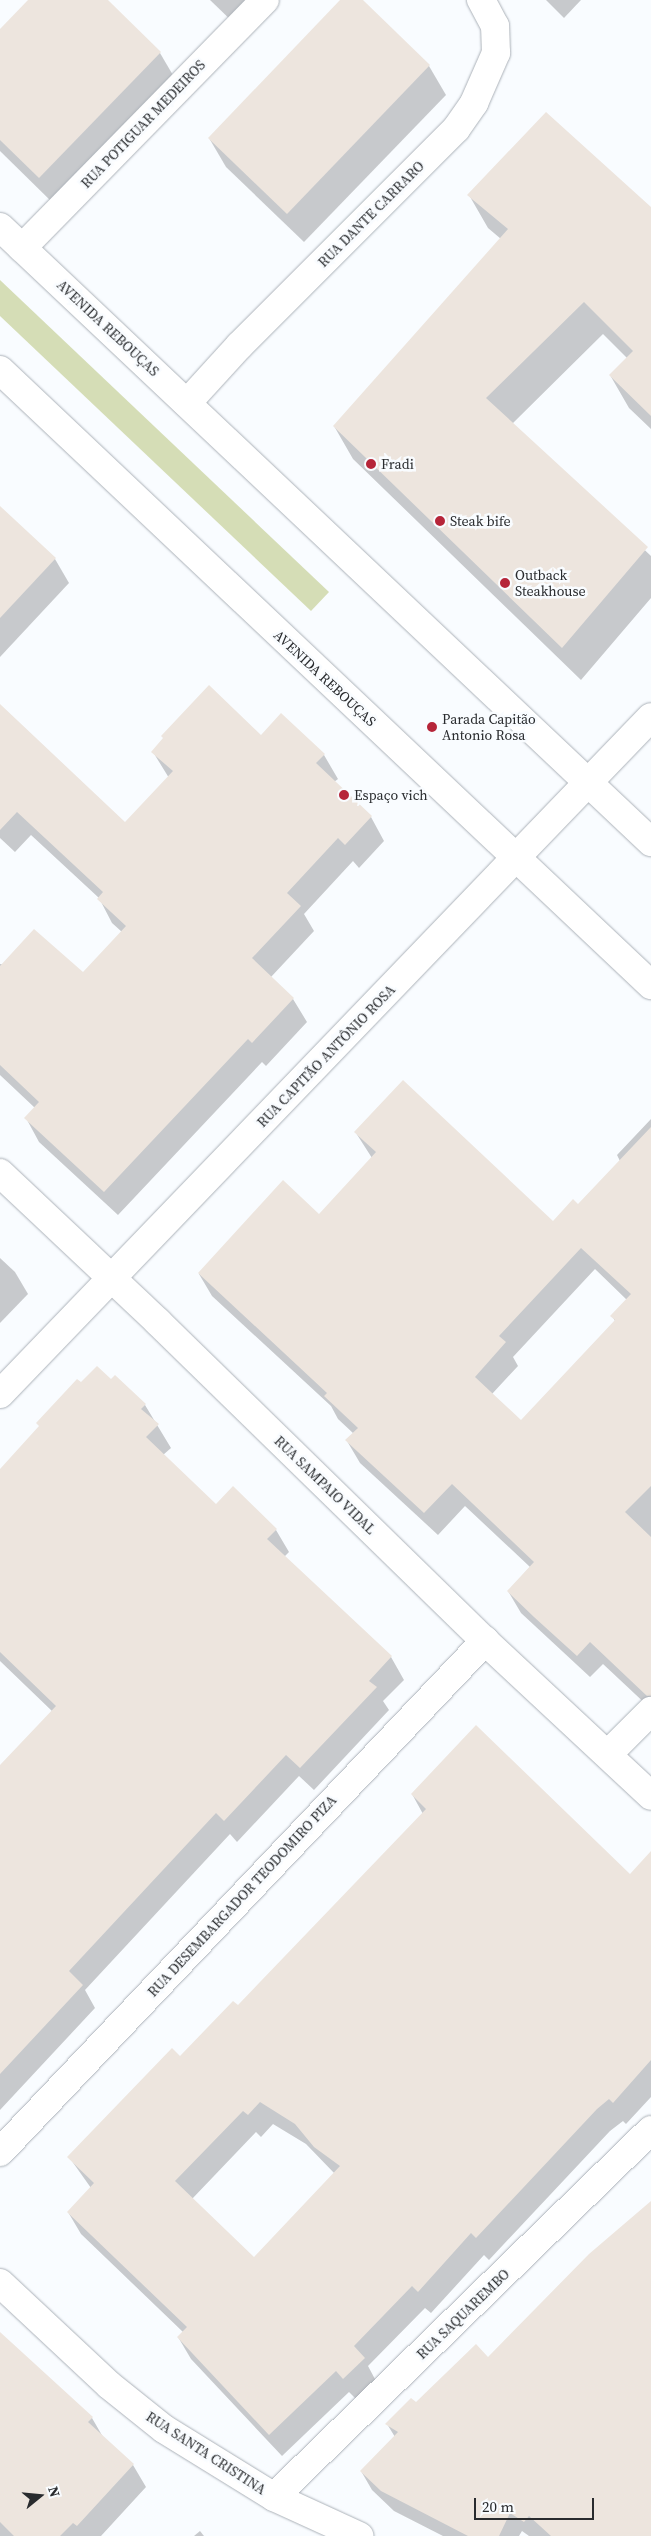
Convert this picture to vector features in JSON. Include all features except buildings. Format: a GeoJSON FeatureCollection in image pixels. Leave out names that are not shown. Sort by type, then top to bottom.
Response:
{"type":"FeatureCollection","features":[{"type":"Feature","properties":{"kind":"street","name":"RUA POTIGUAR MEDEIROS"},"geometry":{"type":"LineString","coordinates":[[22,248],[265,0]]}},
{"type":"Feature","properties":{"kind":"street","name":"RUA DANTE CARRARO"},"geometry":{"type":"LineString","coordinates":[[187,403],[239,346],[456,130],[474,103],[496,53],[495,26],[481,0]]}},
{"type":"Feature","properties":{"kind":"street","name":"AVENIDA REBOUÇAS"},"geometry":{"type":"LineString","coordinates":[[0,227],[651,842]]}},
{"type":"Feature","properties":{"kind":"street","name":"AVENIDA REBOUÇAS"},"geometry":{"type":"LineString","coordinates":[[0,370],[651,985]]}},
{"type":"Feature","properties":{"kind":"street","name":"RUA CAPITÃO ANTÔNIO ROSA"},"geometry":{"type":"LineString","coordinates":[[0,1394],[112,1280],[651,717]]}},
{"type":"Feature","properties":{"kind":"street","name":"RUA SAMPAIO VIDAL"},"geometry":{"type":"LineString","coordinates":[[0,1173],[485,1641],[651,1796]]}},
{"type":"Feature","properties":{"kind":"street","name":"RUA DESEMBARGADOR TEODOMIRO PIZA"},"geometry":{"type":"LineString","coordinates":[[0,2152],[485,1641]]}},
{"type":"Feature","properties":{"kind":"street"},"geometry":{"type":"LineString","coordinates":[[608,1754],[651,1711]]}},
{"type":"Feature","properties":{"kind":"street","name":"RUA SAQUAREMBO"},"geometry":{"type":"LineString","coordinates":[[274,2497],[651,2130]]}},
{"type":"Feature","properties":{"kind":"street","name":"RUA SANTA CRISTINA"},"geometry":{"type":"LineString","coordinates":[[1,2280],[110,2385],[164,2429],[274,2497],[359,2536]]}},
{"type":"Feature","properties":{"kind":"green space"},"geometry":{"type":"Polygon","coordinates":[[[0,280],[329,592],[311,611],[0,316],[0,280]]]}},
{"type":"Feature","properties":{"kind":"place","name":"Fradi"},"geometry":{"type":"Point","coordinates":[371,464]}},
{"type":"Feature","properties":{"kind":"place","name":"Steak bife"},"geometry":{"type":"Point","coordinates":[440,521]}},
{"type":"Feature","properties":{"kind":"place","name":"Outback Steakhouse"},"geometry":{"type":"Point","coordinates":[505,583]}},
{"type":"Feature","properties":{"kind":"place","name":"Parada Capitão Antonio Rosa"},"geometry":{"type":"Point","coordinates":[432,727]}},
{"type":"Feature","properties":{"kind":"place","name":"Espaço vich"},"geometry":{"type":"Point","coordinates":[344,795]}}]}
